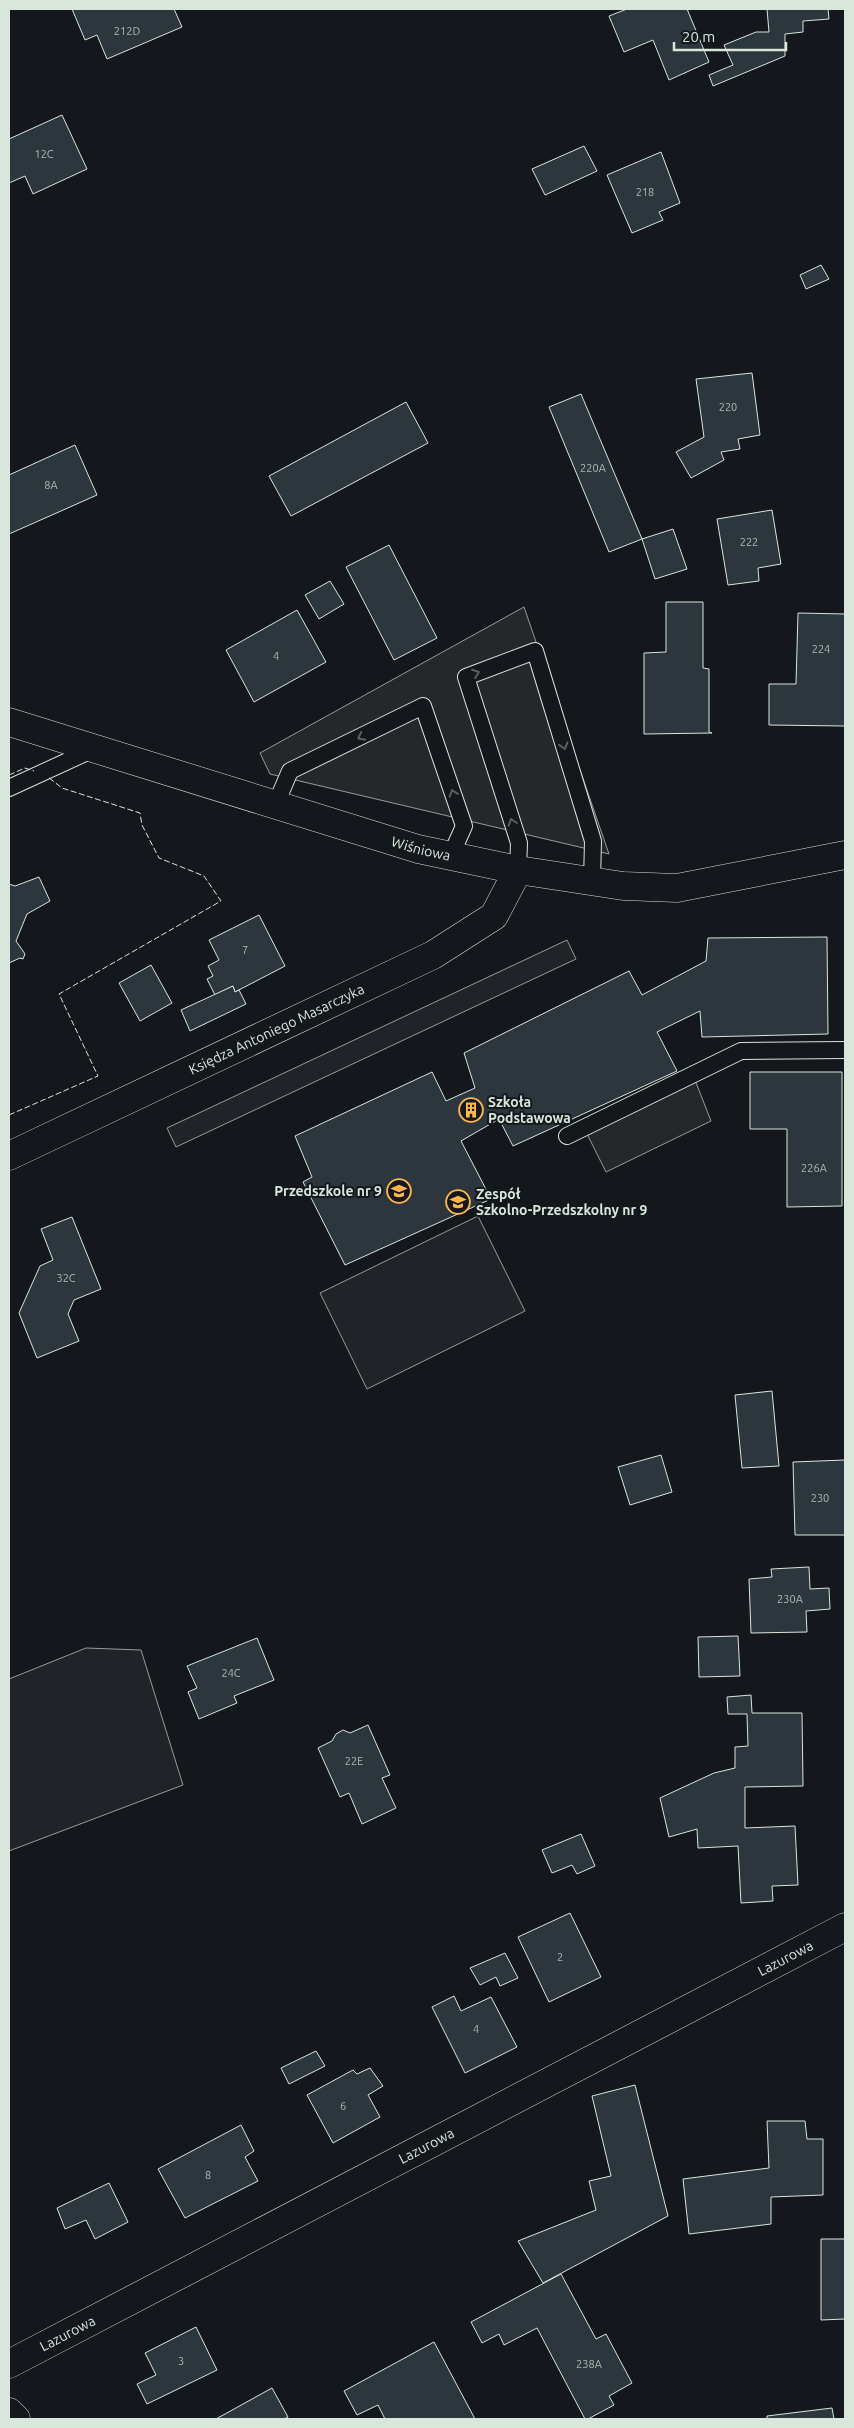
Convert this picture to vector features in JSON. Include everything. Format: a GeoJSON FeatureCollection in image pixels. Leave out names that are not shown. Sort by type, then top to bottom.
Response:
{"type":"FeatureCollection","features":[{"type":"Feature","properties":{"kind":"street","name":"Wiśniowa"},"geometry":{"type":"LineString","coordinates":[[9,722],[418,849],[518,870],[623,886],[677,888],[845,855]]}},
{"type":"Feature","properties":{"kind":"street","name":"Księdza Antoniego Masarczyka"},"geometry":{"type":"LineString","coordinates":[[9,1156],[433,955],[494,916],[518,870]]}},
{"type":"Feature","properties":{"kind":"street","name":"Lazurowa"},"geometry":{"type":"LineString","coordinates":[[9,2364],[845,1927]]}},
{"type":"Feature","properties":{"kind":"street"},"geometry":{"type":"LineString","coordinates":[[9,2412],[16,2419]]}},
{"type":"Feature","properties":{"kind":"lane"},"geometry":{"type":"LineString","coordinates":[[518,870],[519,843],[466,677],[535,651],[593,841],[592,881]]}},
{"type":"Feature","properties":{"kind":"lane"},"geometry":{"type":"LineString","coordinates":[[276,806],[290,771],[423,706],[464,826],[451,855]]}},
{"type":"Feature","properties":{"kind":"lane"},"geometry":{"type":"LineString","coordinates":[[9,788],[96,748]]}},
{"type":"Feature","properties":{"kind":"lane"},"geometry":{"type":"LineString","coordinates":[[567,1136],[741,1051],[845,1050]]}},
{"type":"Feature","properties":{"kind":"shaded area"},"geometry":{"type":"Polygon","coordinates":[[[524,607],[609,854],[270,774],[260,753],[524,607]]]}},
{"type":"Feature","properties":{"kind":"shaded area"},"geometry":{"type":"Polygon","coordinates":[[[567,940],[576,959],[176,1147],[167,1128],[567,940]]]}},
{"type":"Feature","properties":{"kind":"shaded area"},"geometry":{"type":"Polygon","coordinates":[[[693,1075],[711,1121],[606,1172],[584,1128],[693,1075]]]}},
{"type":"Feature","properties":{"kind":"shaded area"},"geometry":{"type":"Polygon","coordinates":[[[478,1216],[525,1311],[367,1389],[320,1293],[478,1216]]]}},
{"type":"Feature","properties":{"kind":"shaded area"},"geometry":{"type":"Polygon","coordinates":[[[86,1648],[141,1650],[183,1785],[9,1851],[9,1679],[86,1648]]]}},
{"type":"Feature","properties":{"kind":"building"},"geometry":{"type":"Polygon","coordinates":[[[72,9],[174,9],[182,27],[107,59],[97,35],[85,40],[72,9]]]}},
{"type":"Feature","properties":{"kind":"building"},"geometry":{"type":"Polygon","coordinates":[[[627,9],[687,9],[709,62],[669,80],[653,40],[624,52],[609,16],[627,9]]]}},
{"type":"Feature","properties":{"kind":"building"},"geometry":{"type":"Polygon","coordinates":[[[767,9],[828,9],[829,19],[803,21],[803,32],[785,34],[785,56],[713,86],[709,75],[733,65],[724,45],[756,32],[769,32],[767,9]]]}},
{"type":"Feature","properties":{"kind":"building"},"geometry":{"type":"Polygon","coordinates":[[[62,115],[87,169],[33,194],[25,176],[9,183],[9,139],[62,115]]]}},
{"type":"Feature","properties":{"kind":"building"},"geometry":{"type":"Polygon","coordinates":[[[584,146],[597,171],[545,195],[532,169],[584,146]]]}},
{"type":"Feature","properties":{"kind":"building"},"geometry":{"type":"Polygon","coordinates":[[[661,152],[680,203],[659,212],[663,220],[632,233],[607,175],[661,152]]]}},
{"type":"Feature","properties":{"kind":"building"},"geometry":{"type":"Polygon","coordinates":[[[821,265],[829,279],[806,289],[800,275],[821,265]]]}},
{"type":"Feature","properties":{"kind":"building"},"geometry":{"type":"Polygon","coordinates":[[[752,373],[760,435],[738,439],[740,449],[721,452],[724,460],[691,478],[676,452],[704,437],[696,379],[752,373]]]}},
{"type":"Feature","properties":{"kind":"building"},"geometry":{"type":"Polygon","coordinates":[[[581,394],[642,539],[609,552],[549,407],[581,394]]]}},
{"type":"Feature","properties":{"kind":"building"},"geometry":{"type":"Polygon","coordinates":[[[406,402],[428,443],[291,516],[269,476],[406,402]]]}},
{"type":"Feature","properties":{"kind":"building"},"geometry":{"type":"Polygon","coordinates":[[[75,445],[97,495],[9,534],[9,475],[75,445]]]}},
{"type":"Feature","properties":{"kind":"building"},"geometry":{"type":"Polygon","coordinates":[[[772,510],[781,564],[758,568],[759,581],[728,585],[717,519],[772,510]]]}},
{"type":"Feature","properties":{"kind":"building"},"geometry":{"type":"Polygon","coordinates":[[[673,529],[687,569],[655,579],[642,539],[673,529]]]}},
{"type":"Feature","properties":{"kind":"building"},"geometry":{"type":"Polygon","coordinates":[[[389,545],[437,638],[394,660],[346,567],[389,545]]]}},
{"type":"Feature","properties":{"kind":"building"},"geometry":{"type":"Polygon","coordinates":[[[330,581],[344,604],[319,619],[305,595],[330,581]]]}},
{"type":"Feature","properties":{"kind":"building"},"geometry":{"type":"Polygon","coordinates":[[[666,602],[703,602],[703,668],[709,669],[709,732],[712,733],[644,734],[644,653],[666,652],[666,602]]]}},
{"type":"Feature","properties":{"kind":"building"},"geometry":{"type":"Polygon","coordinates":[[[297,610],[326,662],[254,702],[226,650],[297,610]]]}},
{"type":"Feature","properties":{"kind":"building"},"geometry":{"type":"Polygon","coordinates":[[[798,613],[845,614],[845,726],[769,725],[769,684],[796,684],[798,613]]]}},
{"type":"Feature","properties":{"kind":"building"},"geometry":{"type":"Polygon","coordinates":[[[39,877],[50,901],[27,914],[16,941],[25,954],[23,959],[20,958],[9,963],[9,884],[15,886],[39,877]]]}},
{"type":"Feature","properties":{"kind":"building"},"geometry":{"type":"Polygon","coordinates":[[[259,915],[285,966],[235,992],[233,986],[215,995],[207,979],[213,976],[208,966],[219,960],[209,940],[259,915]]]}},
{"type":"Feature","properties":{"kind":"building","name":"Szkoła Podstawowa"},"geometry":{"type":"Polygon","coordinates":[[[827,937],[828,1034],[702,1037],[700,1011],[657,1032],[677,1071],[513,1146],[499,1119],[461,1141],[491,1199],[345,1265],[303,1182],[312,1177],[295,1136],[432,1072],[446,1101],[475,1088],[464,1053],[629,971],[642,995],[706,961],[708,938],[827,937]]]}},
{"type":"Feature","properties":{"kind":"building"},"geometry":{"type":"Polygon","coordinates":[[[151,965],[172,1003],[140,1021],[119,983],[151,965]]]}},
{"type":"Feature","properties":{"kind":"building"},"geometry":{"type":"Polygon","coordinates":[[[233,986],[235,992],[239,990],[246,1004],[190,1031],[181,1010],[233,986]]]}},
{"type":"Feature","properties":{"kind":"building"},"geometry":{"type":"Polygon","coordinates":[[[750,1072],[842,1072],[842,1206],[787,1207],[787,1129],[750,1129],[750,1072]]]}},
{"type":"Feature","properties":{"kind":"building"},"geometry":{"type":"Polygon","coordinates":[[[72,1217],[101,1289],[74,1300],[68,1314],[79,1341],[37,1358],[19,1313],[40,1266],[53,1260],[41,1229],[72,1217]]]}},
{"type":"Feature","properties":{"kind":"building"},"geometry":{"type":"Polygon","coordinates":[[[772,1391],[779,1466],[742,1468],[735,1395],[772,1391]]]}},
{"type":"Feature","properties":{"kind":"building"},"geometry":{"type":"Polygon","coordinates":[[[661,1455],[672,1492],[630,1505],[618,1467],[661,1455]]]}},
{"type":"Feature","properties":{"kind":"building"},"geometry":{"type":"Polygon","coordinates":[[[845,1460],[845,1535],[795,1535],[793,1462],[845,1460]]]}},
{"type":"Feature","properties":{"kind":"building"},"geometry":{"type":"Polygon","coordinates":[[[809,1567],[810,1589],[829,1588],[830,1609],[806,1611],[807,1632],[751,1633],[749,1579],[772,1577],[771,1569],[809,1567]]]}},
{"type":"Feature","properties":{"kind":"building"},"geometry":{"type":"Polygon","coordinates":[[[738,1636],[740,1676],[699,1677],[698,1637],[738,1636]]]}},
{"type":"Feature","properties":{"kind":"building"},"geometry":{"type":"Polygon","coordinates":[[[257,1638],[274,1680],[234,1696],[237,1703],[199,1719],[188,1692],[197,1688],[187,1666],[257,1638]]]}},
{"type":"Feature","properties":{"kind":"building"},"geometry":{"type":"Polygon","coordinates":[[[751,1695],[752,1713],[802,1713],[803,1786],[745,1787],[745,1828],[795,1826],[798,1885],[772,1886],[773,1901],[741,1903],[738,1846],[698,1848],[697,1829],[669,1837],[660,1798],[714,1773],[735,1768],[735,1747],[748,1746],[747,1714],[728,1714],[727,1697],[751,1695]]]}},
{"type":"Feature","properties":{"kind":"building"},"geometry":{"type":"Polygon","coordinates":[[[368,1725],[390,1775],[382,1778],[396,1808],[362,1824],[349,1793],[340,1797],[318,1748],[332,1741],[336,1734],[343,1730],[350,1733],[368,1725]]]}},
{"type":"Feature","properties":{"kind":"building"},"geometry":{"type":"Polygon","coordinates":[[[581,1834],[595,1866],[577,1874],[572,1865],[552,1873],[542,1850],[581,1834]]]}},
{"type":"Feature","properties":{"kind":"building"},"geometry":{"type":"Polygon","coordinates":[[[570,1913],[601,1977],[549,2002],[518,1937],[570,1913]]]}},
{"type":"Feature","properties":{"kind":"building"},"geometry":{"type":"Polygon","coordinates":[[[505,1953],[518,1978],[500,1986],[496,1977],[480,1985],[470,1968],[505,1953]]]}},
{"type":"Feature","properties":{"kind":"building"},"geometry":{"type":"Polygon","coordinates":[[[454,1996],[461,2011],[491,1997],[517,2047],[465,2073],[432,2007],[454,1996]]]}},
{"type":"Feature","properties":{"kind":"building"},"geometry":{"type":"Polygon","coordinates":[[[316,2051],[325,2066],[289,2084],[281,2068],[316,2051]]]}},
{"type":"Feature","properties":{"kind":"building"},"geometry":{"type":"Polygon","coordinates":[[[370,2068],[383,2086],[368,2095],[380,2117],[333,2143],[307,2095],[353,2070],[357,2074],[370,2068]]]}},
{"type":"Feature","properties":{"kind":"building"},"geometry":{"type":"Polygon","coordinates":[[[635,2085],[668,2216],[543,2283],[518,2241],[596,2210],[589,2181],[611,2176],[592,2096],[635,2085]]]}},
{"type":"Feature","properties":{"kind":"building"},"geometry":{"type":"Polygon","coordinates":[[[767,2121],[805,2121],[807,2139],[823,2139],[823,2195],[771,2197],[771,2224],[689,2234],[683,2179],[769,2168],[767,2121]]]}},
{"type":"Feature","properties":{"kind":"building"},"geometry":{"type":"Polygon","coordinates":[[[241,2125],[254,2151],[245,2157],[258,2181],[185,2218],[158,2169],[241,2125]]]}},
{"type":"Feature","properties":{"kind":"building"},"geometry":{"type":"Polygon","coordinates":[[[109,2183],[128,2222],[95,2239],[86,2220],[65,2229],[57,2208],[109,2183]]]}},
{"type":"Feature","properties":{"kind":"building"},"geometry":{"type":"Polygon","coordinates":[[[821,2239],[845,2239],[845,2319],[821,2320],[821,2239]]]}},
{"type":"Feature","properties":{"kind":"building"},"geometry":{"type":"Polygon","coordinates":[[[561,2274],[596,2339],[606,2334],[632,2383],[609,2396],[614,2405],[588,2419],[585,2419],[537,2328],[504,2345],[499,2334],[482,2343],[471,2322],[561,2274]]]}},
{"type":"Feature","properties":{"kind":"building"},"geometry":{"type":"Polygon","coordinates":[[[196,2327],[217,2370],[147,2404],[137,2384],[156,2375],[145,2353],[196,2327]]]}},
{"type":"Feature","properties":{"kind":"building"},"geometry":{"type":"Polygon","coordinates":[[[434,2342],[475,2419],[385,2419],[378,2405],[357,2415],[344,2391],[434,2342]]]}},
{"type":"Feature","properties":{"kind":"building"},"geometry":{"type":"Polygon","coordinates":[[[272,2388],[288,2417],[284,2419],[216,2419],[272,2388]]]}},
{"type":"Feature","properties":{"kind":"building"},"geometry":{"type":"Polygon","coordinates":[[[832,2408],[834,2419],[767,2419],[767,2416],[832,2408]]]}},
{"type":"Feature","properties":{"kind":"fence"},"geometry":{"type":"LineString","coordinates":[[9,775],[25,768],[34,771]]}},
{"type":"Feature","properties":{"kind":"fence"},"geometry":{"type":"LineString","coordinates":[[9,1115],[98,1076],[59,994],[221,901],[204,876],[159,858],[142,825],[140,813],[62,788],[48,777]]}},
{"type":"Feature","properties":{"kind":"place","name":"Szkoła Podstawowa"},"geometry":{"type":"Point","coordinates":[471,1110]}},
{"type":"Feature","properties":{"kind":"place","name":"Przedszkole nr 9"},"geometry":{"type":"Point","coordinates":[399,1191]}},
{"type":"Feature","properties":{"kind":"place","name":"Zespół Szkolno-Przedszkolny nr 9"},"geometry":{"type":"Point","coordinates":[458,1202]}}]}
